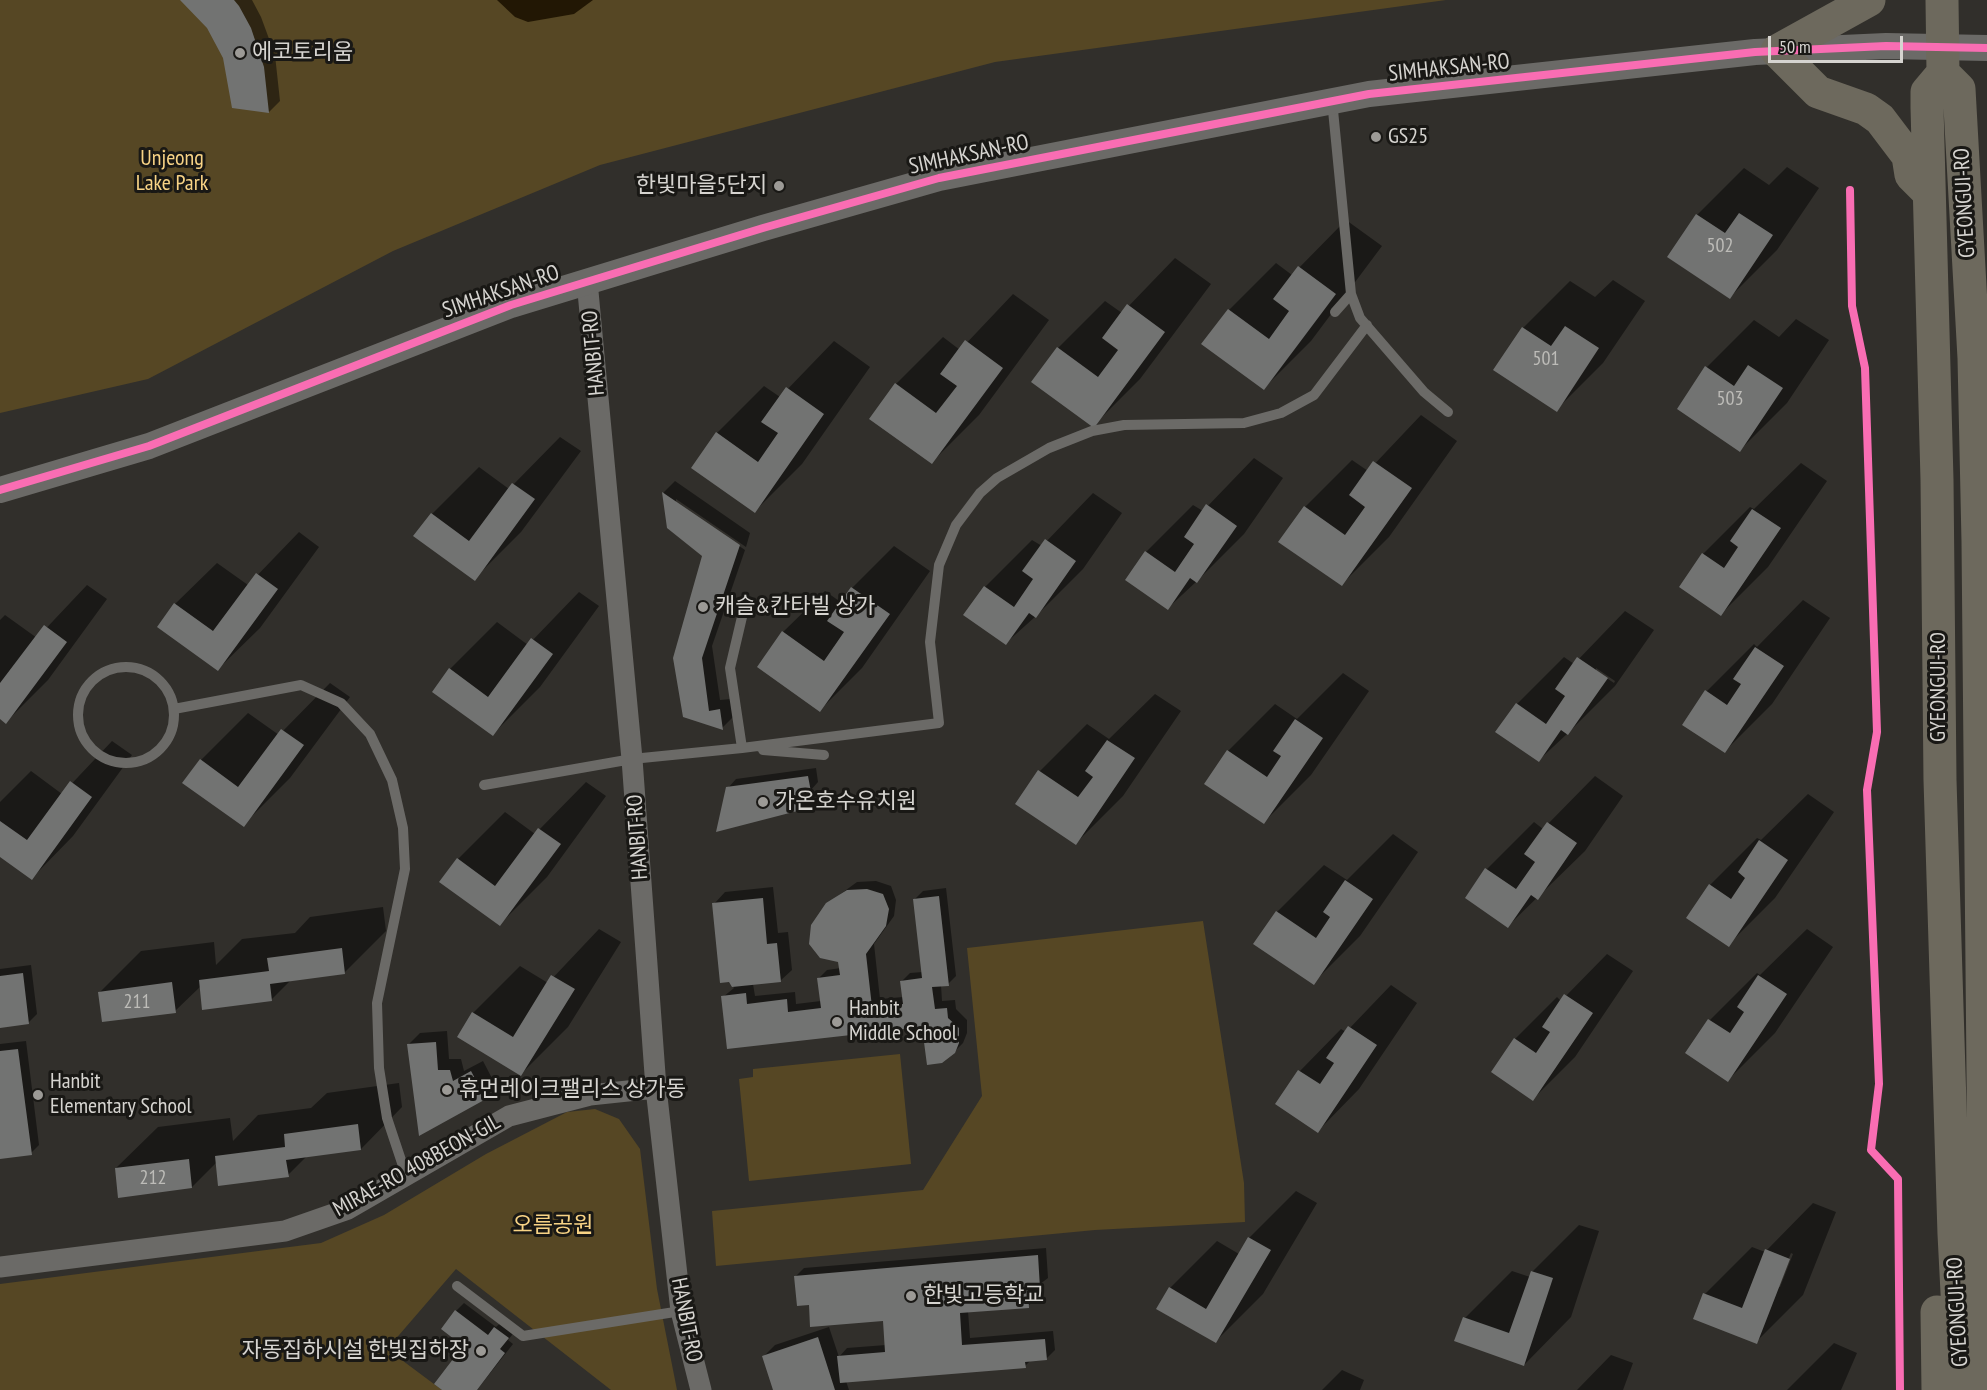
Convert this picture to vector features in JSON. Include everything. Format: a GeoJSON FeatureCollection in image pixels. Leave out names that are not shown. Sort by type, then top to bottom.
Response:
{"type":"FeatureCollection","features":[{"type":"Feature","properties":{"kind":"main road"},"geometry":{"type":"LineString","coordinates":[[1869,0],[1777,51],[1818,92],[1866,109],[1880,119],[1908,156],[1911,175],[1930,194]]}},
{"type":"Feature","properties":{"kind":"main road"},"geometry":{"type":"LineString","coordinates":[[1942,0],[1943,60]]}},
{"type":"Feature","properties":{"kind":"main road","name":"GYEONGUI-RO"},"geometry":{"type":"LineString","coordinates":[[1943,60],[1927,92],[1937,469],[1940,780],[1954,1234],[1962,1390]]}},
{"type":"Feature","properties":{"kind":"main road","name":"GYEONGUI-RO"},"geometry":{"type":"LineString","coordinates":[[1943,60],[1959,89],[1974,358],[1984,930],[1986,1390]]}},
{"type":"Feature","properties":{"kind":"main road"},"geometry":{"type":"LineString","coordinates":[[1965,207],[1987,178]]}},
{"type":"Feature","properties":{"kind":"main road","name":"GYEONGUI-RO"},"geometry":{"type":"LineString","coordinates":[[1938,1390],[1937,1305],[1954,1234]]}},
{"type":"Feature","properties":{"kind":"street","name":"SIMHAKSAN-RO"},"geometry":{"type":"LineString","coordinates":[[0,490],[149,446],[511,305],[939,178],[1332,100],[1777,51],[1886,46],[1943,60],[1987,48]]}},
{"type":"Feature","properties":{"kind":"street","name":"HANBIT-RO"},"geometry":{"type":"LineString","coordinates":[[587,281],[632,759],[656,1088],[681,1311],[701,1390]]}},
{"type":"Feature","properties":{"kind":"street","name":"MIRAE-RO 408BEON-GIL"},"geometry":{"type":"LineString","coordinates":[[0,1267],[285,1231],[348,1209],[509,1116],[590,1095],[656,1088]]}},
{"type":"Feature","properties":{"kind":"lane"},"geometry":{"type":"LineString","coordinates":[[1332,100],[1351,294],[1360,318],[1424,392],[1448,412]]}},
{"type":"Feature","properties":{"kind":"lane"},"geometry":{"type":"LineString","coordinates":[[1335,312],[1351,294]]}},
{"type":"Feature","properties":{"kind":"lane"},"geometry":{"type":"LineString","coordinates":[[484,785],[632,759],[742,748],[939,723],[930,642],[939,565],[956,525],[980,493],[997,478],[1049,448],[1092,430],[1124,425],[1244,423],[1281,413],[1314,395],[1367,325]]}},
{"type":"Feature","properties":{"kind":"lane"},"geometry":{"type":"LineString","coordinates":[[742,617],[730,668],[742,748]]}},
{"type":"Feature","properties":{"kind":"lane"},"geometry":{"type":"LineString","coordinates":[[120,667],[135,668],[150,673],[161,682],[170,695],[174,709],[173,725],[163,745],[146,759],[131,763],[114,762],[93,750],[79,729],[77,712],[81,696],[90,682],[104,672],[120,667]]}},
{"type":"Feature","properties":{"kind":"lane"},"geometry":{"type":"LineString","coordinates":[[174,709],[301,685],[341,703],[370,734],[392,780],[403,828],[405,869],[377,1004],[380,1068],[387,1118],[406,1175]]}},
{"type":"Feature","properties":{"kind":"lane"},"geometry":{"type":"LineString","coordinates":[[742,748],[824,755]]}},
{"type":"Feature","properties":{"kind":"lane"},"geometry":{"type":"LineString","coordinates":[[458,1286],[523,1336],[681,1311]]}},
{"type":"Feature","properties":{"kind":"green space","name":"Unjeong Lake Park"},"geometry":{"type":"Polygon","coordinates":[[[0,0],[1446,0],[995,62],[600,165],[393,251],[148,379],[0,413],[0,0]]]}},
{"type":"Feature","properties":{"kind":"green space"},"geometry":{"type":"Polygon","coordinates":[[[1203,921],[1244,1183],[1245,1222],[1095,1230],[716,1266],[712,1211],[923,1190],[982,1096],[967,948],[1203,921]]]}},
{"type":"Feature","properties":{"kind":"green space"},"geometry":{"type":"Polygon","coordinates":[[[900,1054],[911,1164],[749,1181],[739,1079],[753,1077],[753,1069],[900,1054]]]}},
{"type":"Feature","properties":{"kind":"green space","name":"오름공원"},"geometry":{"type":"Polygon","coordinates":[[[595,1109],[619,1119],[640,1149],[657,1289],[677,1390],[611,1390],[456,1269],[387,1349],[442,1390],[0,1390],[0,1284],[321,1243],[384,1215],[486,1154],[567,1112],[595,1109]]]}},
{"type":"Feature","properties":{"kind":"shaded area"},"geometry":{"type":"Polygon","coordinates":[[[497,0],[593,0],[574,14],[528,22],[515,17],[497,0]]]}},
{"type":"Feature","properties":{"kind":"building","name":"에코토리움"},"geometry":{"type":"Polygon","coordinates":[[[180,0],[234,0],[239,6],[251,28],[264,67],[269,113],[232,108],[223,58],[207,28],[180,0]]]}},
{"type":"Feature","properties":{"kind":"building"},"geometry":{"type":"Polygon","coordinates":[[[1739,213],[1773,235],[1730,299],[1667,257],[1696,214],[1725,233],[1739,213]]]}},
{"type":"Feature","properties":{"kind":"building"},"geometry":{"type":"Polygon","coordinates":[[[1298,266],[1336,294],[1264,390],[1201,344],[1228,309],[1269,339],[1289,311],[1273,299],[1298,266]]]}},
{"type":"Feature","properties":{"kind":"building"},"geometry":{"type":"Polygon","coordinates":[[[1127,304],[1165,332],[1094,428],[1031,382],[1057,347],[1098,377],[1118,350],[1102,338],[1127,304]]]}},
{"type":"Feature","properties":{"kind":"building"},"geometry":{"type":"Polygon","coordinates":[[[1565,326],[1599,348],[1557,412],[1493,370],[1522,327],[1551,346],[1565,326]]]}},
{"type":"Feature","properties":{"kind":"building"},"geometry":{"type":"Polygon","coordinates":[[[965,340],[1003,368],[932,464],[869,419],[895,383],[936,413],[957,386],[940,374],[965,340]]]}},
{"type":"Feature","properties":{"kind":"building"},"geometry":{"type":"Polygon","coordinates":[[[1748,365],[1783,388],[1740,452],[1677,409],[1705,366],[1734,386],[1748,365]]]}},
{"type":"Feature","properties":{"kind":"building"},"geometry":{"type":"Polygon","coordinates":[[[786,387],[824,414],[755,513],[691,468],[716,432],[758,462],[778,433],[761,422],[786,387]]]}},
{"type":"Feature","properties":{"kind":"building"},"geometry":{"type":"Polygon","coordinates":[[[1373,461],[1412,488],[1342,586],[1278,542],[1304,506],[1345,535],[1365,507],[1349,495],[1373,461]]]}},
{"type":"Feature","properties":{"kind":"building"},"geometry":{"type":"Polygon","coordinates":[[[512,483],[535,499],[475,581],[413,536],[431,513],[469,541],[512,483]]]}},
{"type":"Feature","properties":{"kind":"building","name":"캐슬&칸타빌 상가"},"geometry":{"type":"Polygon","coordinates":[[[662,492],[740,545],[702,658],[709,711],[720,709],[723,730],[683,717],[673,658],[702,556],[667,528],[662,492]]]}},
{"type":"Feature","properties":{"kind":"building"},"geometry":{"type":"Polygon","coordinates":[[[1206,504],[1237,526],[1197,583],[1190,578],[1168,610],[1125,580],[1145,551],[1175,572],[1194,544],[1184,537],[1206,504]]]}},
{"type":"Feature","properties":{"kind":"building"},"geometry":{"type":"Polygon","coordinates":[[[1752,509],[1781,528],[1721,616],[1679,587],[1702,553],[1724,568],[1738,547],[1730,541],[1752,509]]]}},
{"type":"Feature","properties":{"kind":"building"},"geometry":{"type":"Polygon","coordinates":[[[1045,539],[1076,561],[1036,618],[1029,613],[1006,645],[963,615],[984,586],[1014,607],[1033,579],[1022,571],[1045,539]]]}},
{"type":"Feature","properties":{"kind":"building"},"geometry":{"type":"Polygon","coordinates":[[[256,573],[278,589],[218,671],[157,627],[174,603],[213,631],[256,573]]]}},
{"type":"Feature","properties":{"kind":"building"},"geometry":{"type":"Polygon","coordinates":[[[851,587],[890,614],[820,712],[757,667],[782,631],[824,661],[844,632],[827,621],[851,587]]]}},
{"type":"Feature","properties":{"kind":"building"},"geometry":{"type":"Polygon","coordinates":[[[44,625],[67,642],[6,724],[0,719],[0,683],[44,625]]]}},
{"type":"Feature","properties":{"kind":"building"},"geometry":{"type":"Polygon","coordinates":[[[531,638],[553,654],[493,736],[432,692],[449,668],[488,697],[531,638]]]}},
{"type":"Feature","properties":{"kind":"building"},"geometry":{"type":"Polygon","coordinates":[[[1755,647],[1784,666],[1725,753],[1682,725],[1705,690],[1727,705],[1741,684],[1733,679],[1755,647]]]}},
{"type":"Feature","properties":{"kind":"building"},"geometry":{"type":"Polygon","coordinates":[[[1577,657],[1608,678],[1568,735],[1561,730],[1539,762],[1495,732],[1516,703],[1546,724],[1565,696],[1555,689],[1577,657]]]}},
{"type":"Feature","properties":{"kind":"building"},"geometry":{"type":"Polygon","coordinates":[[[1295,719],[1323,738],[1264,824],[1204,784],[1227,750],[1267,777],[1281,756],[1273,751],[1295,719]]]}},
{"type":"Feature","properties":{"kind":"building"},"geometry":{"type":"Polygon","coordinates":[[[281,729],[304,745],[244,827],[182,783],[200,759],[238,787],[281,729]]]}},
{"type":"Feature","properties":{"kind":"building"},"geometry":{"type":"Polygon","coordinates":[[[1107,740],[1135,758],[1076,845],[1015,804],[1038,770],[1078,797],[1093,777],[1085,771],[1107,740]]]}},
{"type":"Feature","properties":{"kind":"building","name":"가온호수유치원"},"geometry":{"type":"Polygon","coordinates":[[[808,776],[811,792],[801,796],[805,809],[716,832],[726,787],[808,776]]]}},
{"type":"Feature","properties":{"kind":"building"},"geometry":{"type":"Polygon","coordinates":[[[70,781],[92,797],[32,880],[0,857],[0,821],[27,840],[70,781]]]}},
{"type":"Feature","properties":{"kind":"building"},"geometry":{"type":"Polygon","coordinates":[[[1547,822],[1577,843],[1538,900],[1531,895],[1508,928],[1465,898],[1485,868],[1516,889],[1535,862],[1524,854],[1547,822]]]}},
{"type":"Feature","properties":{"kind":"building"},"geometry":{"type":"Polygon","coordinates":[[[538,828],[561,844],[500,926],[439,882],[457,858],[495,886],[538,828]]]}},
{"type":"Feature","properties":{"kind":"building"},"geometry":{"type":"Polygon","coordinates":[[[1759,840],[1788,860],[1729,947],[1686,918],[1709,884],[1731,899],[1745,878],[1738,872],[1759,840]]]}},
{"type":"Feature","properties":{"kind":"building"},"geometry":{"type":"Polygon","coordinates":[[[1345,880],[1373,899],[1314,985],[1253,944],[1276,911],[1316,938],[1330,917],[1323,912],[1345,880]]]}},
{"type":"Feature","properties":{"kind":"building"},"geometry":{"type":"Polygon","coordinates":[[[867,889],[883,894],[889,909],[886,926],[866,954],[872,1007],[903,1004],[900,981],[922,978],[913,899],[939,896],[949,986],[932,987],[935,1009],[947,1008],[948,1018],[959,1028],[959,1043],[955,1053],[942,1063],[927,1065],[922,1027],[727,1049],[721,996],[746,993],[747,1004],[787,999],[788,1012],[821,1008],[817,978],[840,975],[838,962],[820,958],[809,944],[811,925],[826,903],[847,890],[867,889]]]}},
{"type":"Feature","properties":{"kind":"building"},"geometry":{"type":"Polygon","coordinates":[[[763,898],[767,944],[777,943],[781,982],[732,987],[729,982],[720,983],[712,903],[763,898]]]}},
{"type":"Feature","properties":{"kind":"building"},"geometry":{"type":"Polygon","coordinates":[[[342,948],[345,974],[270,984],[272,1001],[202,1010],[199,980],[269,971],[267,958],[342,948]]]}},
{"type":"Feature","properties":{"kind":"building"},"geometry":{"type":"Polygon","coordinates":[[[23,973],[29,1024],[0,1028],[0,976],[23,973]]]}},
{"type":"Feature","properties":{"kind":"building"},"geometry":{"type":"Polygon","coordinates":[[[551,975],[575,989],[521,1076],[457,1037],[472,1012],[513,1037],[551,975]]]}},
{"type":"Feature","properties":{"kind":"building"},"geometry":{"type":"Polygon","coordinates":[[[1758,975],[1787,994],[1728,1082],[1685,1053],[1708,1019],[1730,1033],[1744,1012],[1737,1007],[1758,975]]]}},
{"type":"Feature","properties":{"kind":"building"},"geometry":{"type":"Polygon","coordinates":[[[172,982],[176,1013],[102,1022],[98,992],[172,982]]]}},
{"type":"Feature","properties":{"kind":"building"},"geometry":{"type":"Polygon","coordinates":[[[1564,994],[1593,1013],[1533,1101],[1491,1072],[1514,1038],[1536,1053],[1550,1032],[1542,1027],[1564,994]]]}},
{"type":"Feature","properties":{"kind":"building"},"geometry":{"type":"Polygon","coordinates":[[[1348,1026],[1377,1045],[1318,1133],[1275,1104],[1298,1070],[1320,1084],[1334,1063],[1326,1058],[1348,1026]]]}},
{"type":"Feature","properties":{"kind":"building","name":"휴먼레이크팰리스 상가동"},"geometry":{"type":"Polygon","coordinates":[[[436,1042],[438,1070],[450,1070],[453,1081],[471,1071],[486,1099],[419,1136],[407,1044],[436,1042]]]}},
{"type":"Feature","properties":{"kind":"building"},"geometry":{"type":"Polygon","coordinates":[[[18,1049],[32,1155],[0,1159],[0,1051],[18,1049]]]}},
{"type":"Feature","properties":{"kind":"building"},"geometry":{"type":"Polygon","coordinates":[[[358,1124],[361,1150],[286,1160],[289,1177],[218,1186],[215,1156],[285,1147],[284,1134],[358,1124]]]}},
{"type":"Feature","properties":{"kind":"building"},"geometry":{"type":"Polygon","coordinates":[[[189,1159],[192,1188],[118,1198],[115,1168],[189,1159]]]}},
{"type":"Feature","properties":{"kind":"building"},"geometry":{"type":"Polygon","coordinates":[[[1248,1237],[1271,1250],[1216,1343],[1156,1309],[1169,1287],[1206,1309],[1248,1237]]]}},
{"type":"Feature","properties":{"kind":"building"},"geometry":{"type":"Polygon","coordinates":[[[1765,1249],[1790,1259],[1757,1344],[1693,1319],[1703,1293],[1742,1308],[1765,1249]]]}},
{"type":"Feature","properties":{"kind":"building"},"geometry":{"type":"Polygon","coordinates":[[[1038,1255],[1040,1288],[1028,1289],[1029,1308],[960,1313],[962,1345],[1045,1339],[1047,1360],[1025,1362],[1026,1368],[840,1383],[837,1356],[885,1352],[883,1321],[810,1327],[809,1305],[797,1306],[794,1276],[1038,1255]]]}},
{"type":"Feature","properties":{"kind":"building"},"geometry":{"type":"Polygon","coordinates":[[[1531,1271],[1553,1278],[1524,1366],[1454,1341],[1463,1317],[1509,1333],[1531,1271]]]}},
{"type":"Feature","properties":{"kind":"building","name":"자동집하시설 한빛집하장"},"geometry":{"type":"Polygon","coordinates":[[[455,1310],[488,1335],[494,1327],[509,1338],[500,1349],[505,1353],[477,1390],[442,1390],[434,1384],[463,1346],[441,1329],[455,1310]]]}},
{"type":"Feature","properties":{"kind":"building"},"geometry":{"type":"Polygon","coordinates":[[[818,1337],[835,1390],[773,1390],[762,1356],[818,1337]]]}},
{"type":"Feature","properties":{"kind":"cycle path"},"geometry":{"type":"LineString","coordinates":[[0,490],[149,446],[511,305],[763,228],[939,178],[1369,94],[1755,52],[1886,46],[1987,48]]}},
{"type":"Feature","properties":{"kind":"cycle path"},"geometry":{"type":"LineString","coordinates":[[1850,190],[1852,306],[1865,368],[1877,732],[1867,790],[1879,1084],[1871,1150],[1898,1179],[1900,1390]]}},
{"type":"Feature","properties":{"kind":"place","name":"에코토리움"},"geometry":{"type":"Point","coordinates":[240,53]}},
{"type":"Feature","properties":{"kind":"place","name":"GS25"},"geometry":{"type":"Point","coordinates":[1376,137]}},
{"type":"Feature","properties":{"kind":"place","name":"한빛마을5단지"},"geometry":{"type":"Point","coordinates":[779,186]}},
{"type":"Feature","properties":{"kind":"place","name":"캐슬&칸타빌 상가"},"geometry":{"type":"Point","coordinates":[703,607]}},
{"type":"Feature","properties":{"kind":"place","name":"가온호수유치원"},"geometry":{"type":"Point","coordinates":[763,802]}},
{"type":"Feature","properties":{"kind":"place","name":"Hanbit Middle School"},"geometry":{"type":"Point","coordinates":[837,1022]}},
{"type":"Feature","properties":{"kind":"place","name":"휴먼레이크팰리스 상가동"},"geometry":{"type":"Point","coordinates":[447,1090]}},
{"type":"Feature","properties":{"kind":"place","name":"Hanbit Elementary School"},"geometry":{"type":"Point","coordinates":[38,1095]}},
{"type":"Feature","properties":{"kind":"place","name":"한빛고등학교"},"geometry":{"type":"Point","coordinates":[911,1296]}},
{"type":"Feature","properties":{"kind":"place","name":"자동집하시설 한빛집하장"},"geometry":{"type":"Point","coordinates":[481,1351]}}]}
